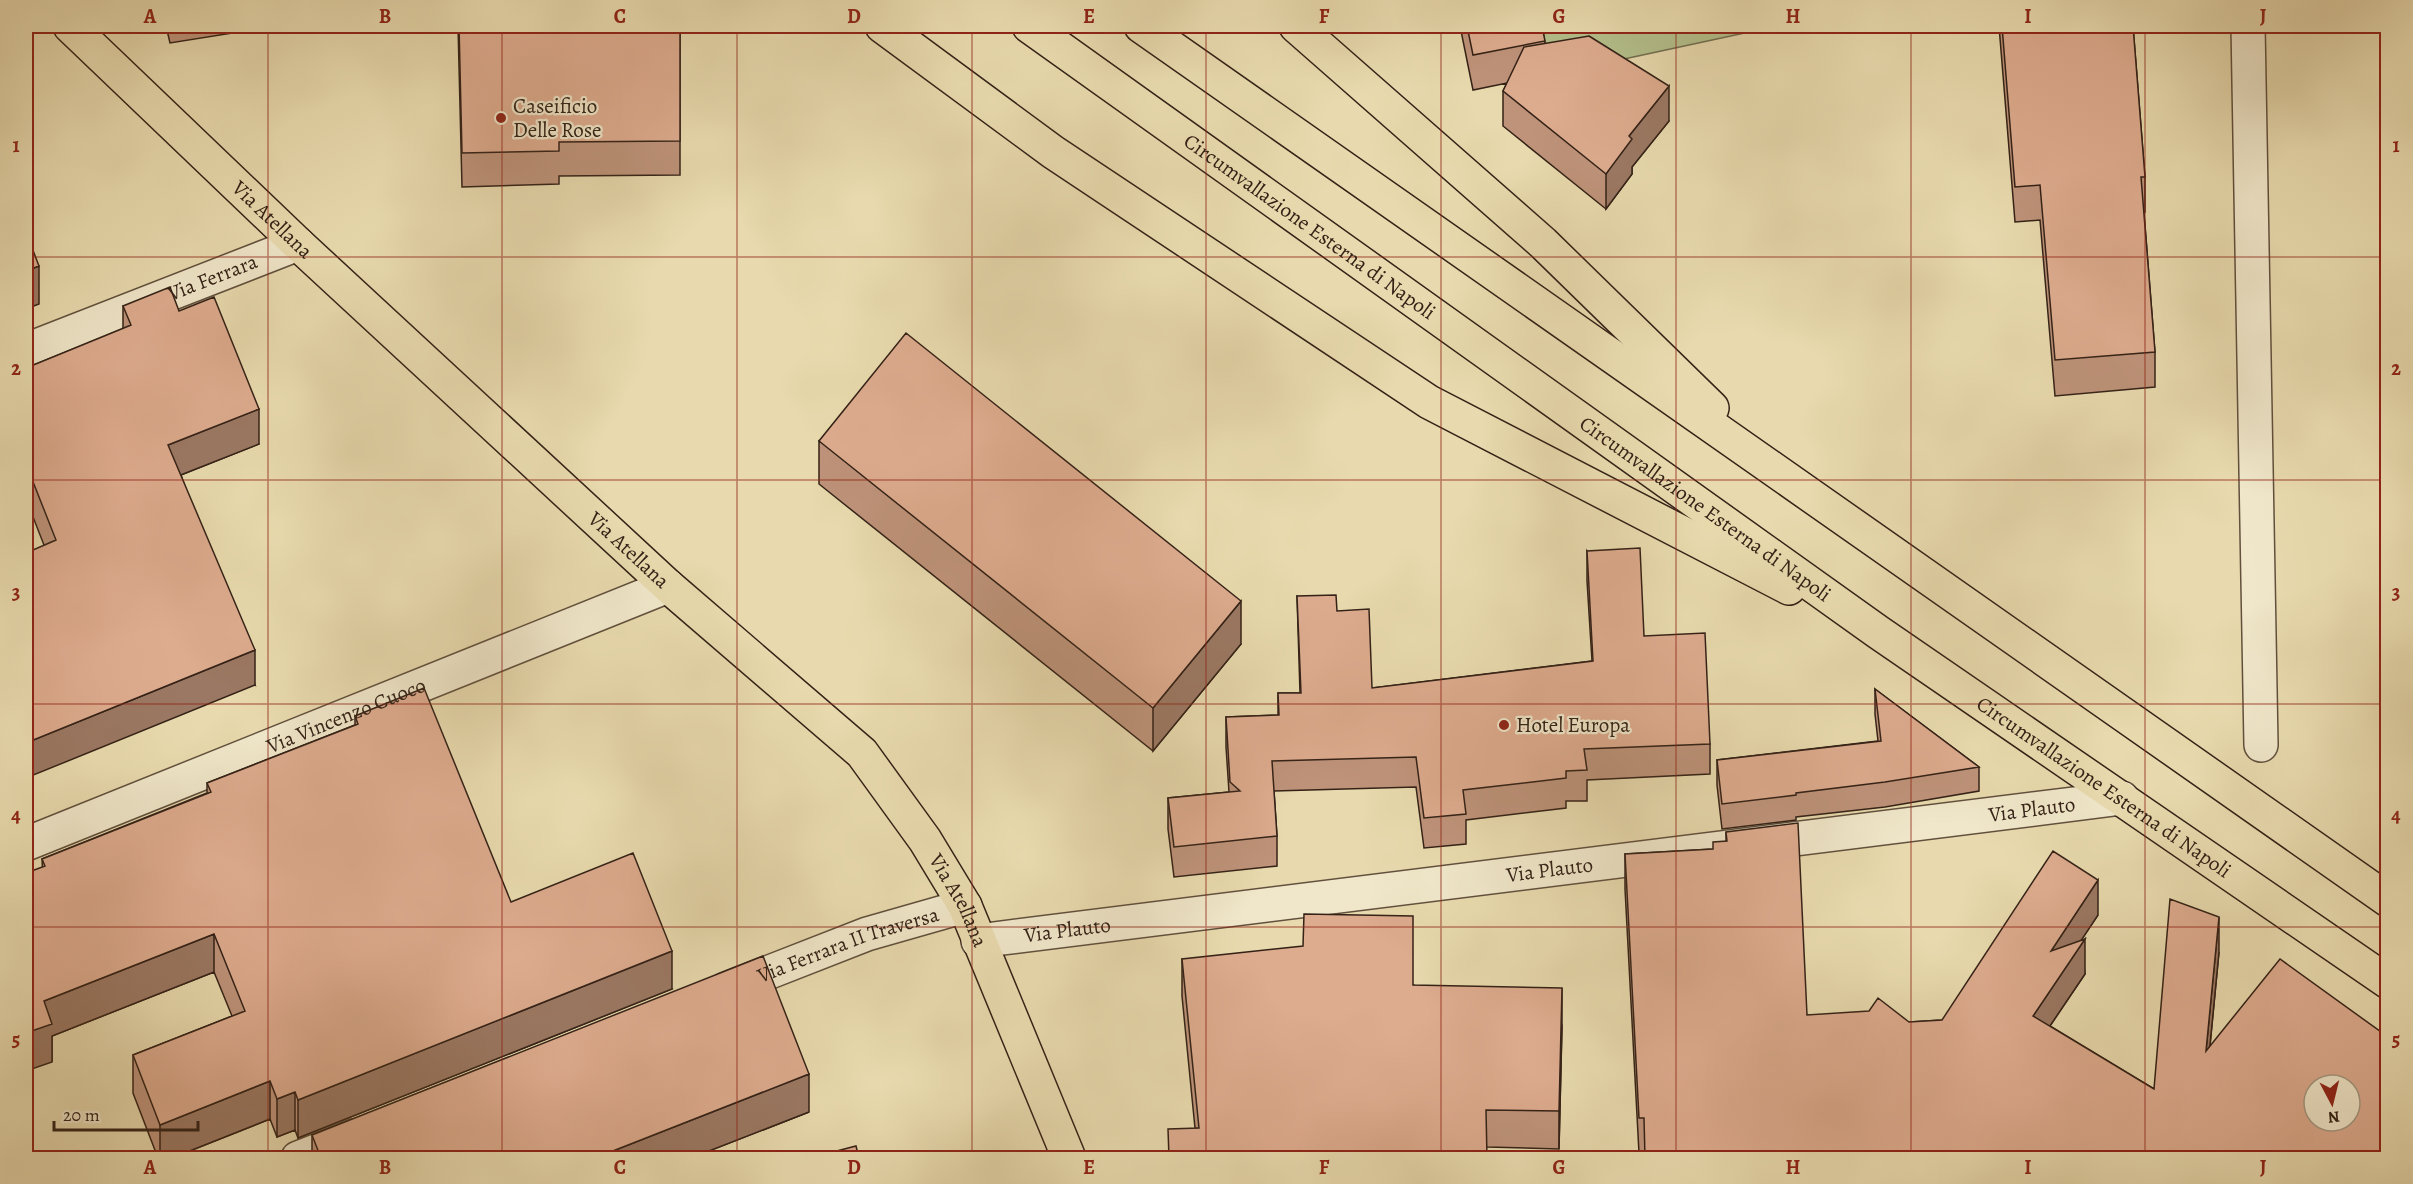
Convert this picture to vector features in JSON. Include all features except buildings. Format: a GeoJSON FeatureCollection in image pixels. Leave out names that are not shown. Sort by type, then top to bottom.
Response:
{"type":"FeatureCollection","features":[{"type":"Feature","properties":{"kind":"main road","name":"Via Atellana"},"geometry":{"type":"LineString","coordinates":[[70,26],[298,244],[668,586],[862,753],[925,840],[965,906],[1069,1158]]}},
{"type":"Feature","properties":{"kind":"main road"},"geometry":{"type":"LineString","coordinates":[[882,26],[1053,152],[1429,402],[1711,549],[1878,632]]}},
{"type":"Feature","properties":{"kind":"main road","name":"Circumvallazione Esterna di Napoli"},"geometry":{"type":"LineString","coordinates":[[1029,26],[1878,632],[2388,982]]}},
{"type":"Feature","properties":{"kind":"main road"},"geometry":{"type":"LineString","coordinates":[[1141,26],[2388,900]]}},
{"type":"Feature","properties":{"kind":"main road"},"geometry":{"type":"LineString","coordinates":[[1296,26],[1543,243],[1782,477]]}},
{"type":"Feature","properties":{"kind":"street"},"geometry":{"type":"LineString","coordinates":[[2248,26],[2261,745]]}},
{"type":"Feature","properties":{"kind":"street","name":"Via Ferrara"},"geometry":{"type":"LineString","coordinates":[[26,350],[298,244]]}},
{"type":"Feature","properties":{"kind":"street","name":"Via Vincenzo Cuoco"},"geometry":{"type":"LineString","coordinates":[[26,844],[668,586]]}},
{"type":"Feature","properties":{"kind":"street","name":"Via Plauto"},"geometry":{"type":"LineString","coordinates":[[978,941],[2122,798]]}},
{"type":"Feature","properties":{"kind":"street","name":"Via Ferrara II Traversa"},"geometry":{"type":"LineString","coordinates":[[700,999],[867,934],[965,906]]}},
{"type":"Feature","properties":{"kind":"street"},"geometry":{"type":"LineString","coordinates":[[298,1158],[384,1124]]}},
{"type":"Feature","properties":{"kind":"green space"},"geometry":{"type":"Polygon","coordinates":[[[1535,26],[1777,26],[1545,76],[1535,26]]]}},
{"type":"Feature","properties":{"kind":"place","name":"Caseificio Delle Rose"},"geometry":{"type":"Point","coordinates":[501,118]}},
{"type":"Feature","properties":{"kind":"place","name":"Hotel Europa"},"geometry":{"type":"Point","coordinates":[1504,725]}}]}
